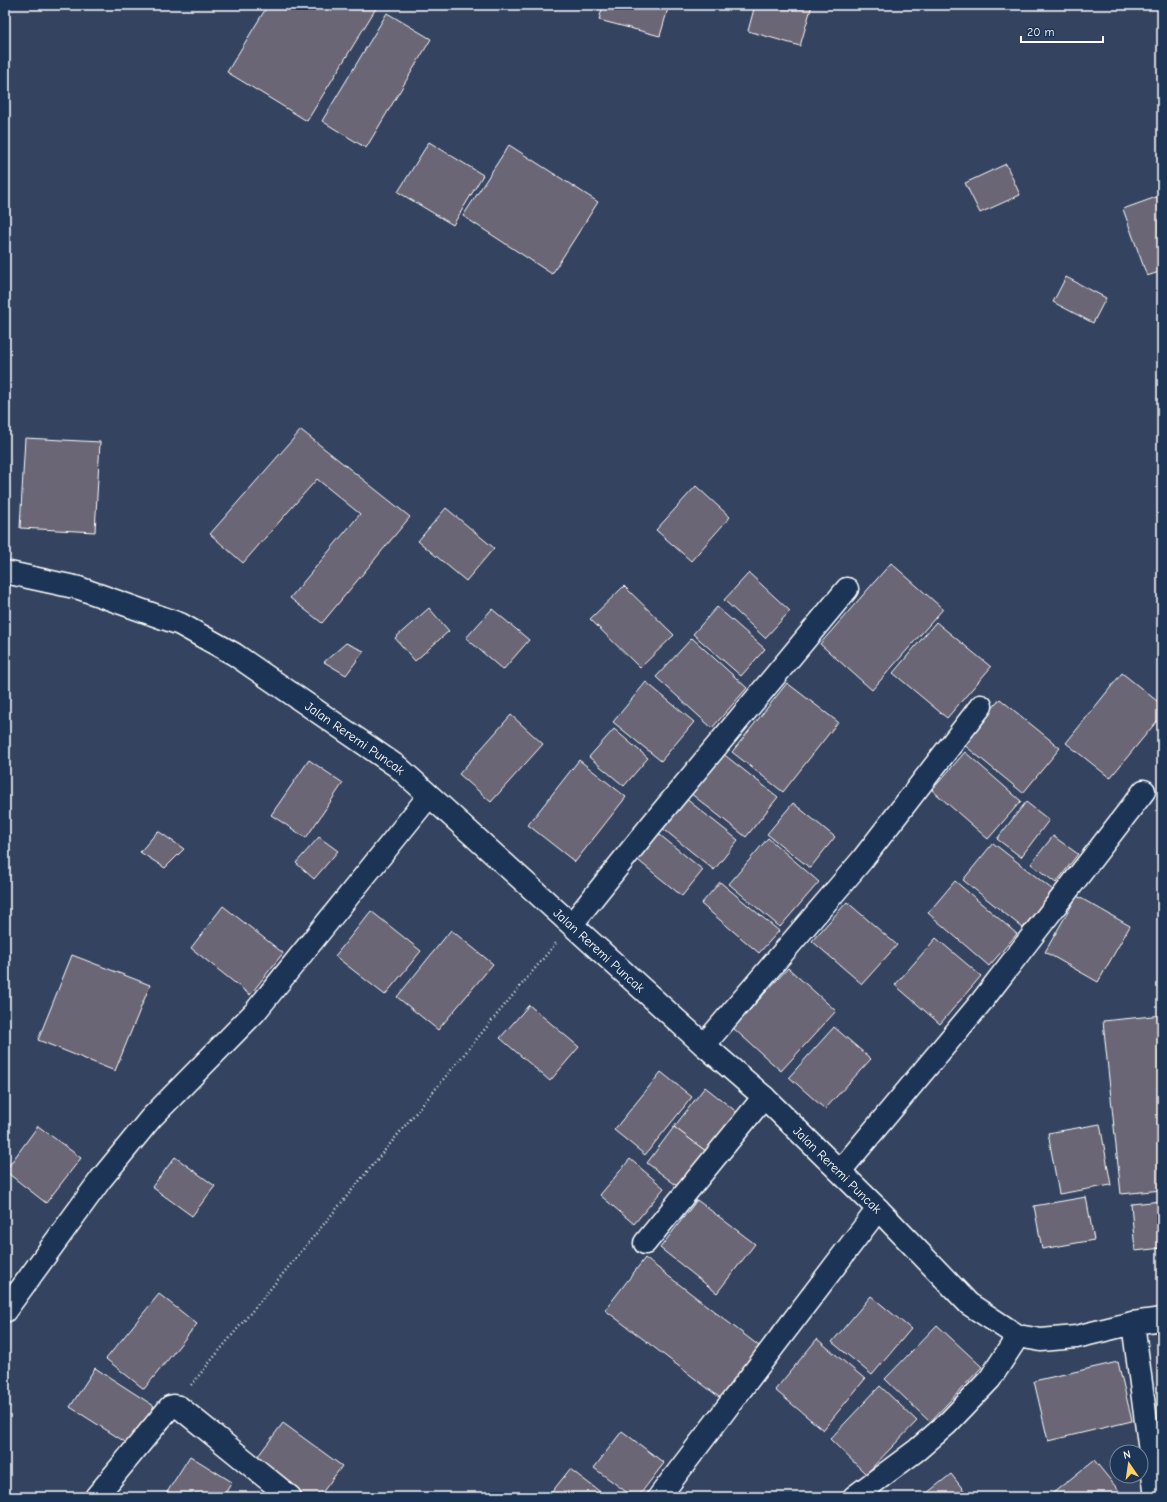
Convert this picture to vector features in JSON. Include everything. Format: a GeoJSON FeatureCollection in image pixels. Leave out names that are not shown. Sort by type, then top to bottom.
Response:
{"type":"FeatureCollection","features":[{"type":"Feature","properties":{"kind":"street","name":"Jalan Reremi Puncak"},"geometry":{"type":"LineString","coordinates":[[5,572],[79,588],[180,624],[234,654],[398,767],[704,1045],[764,1097],[878,1209],[968,1304],[1018,1336],[1041,1340],[1076,1337],[1133,1323],[1162,1319]]}},
{"type":"Feature","properties":{"kind":"street"},"geometry":{"type":"LineString","coordinates":[[572,924],[652,824],[847,589]]}},
{"type":"Feature","properties":{"kind":"street"},"geometry":{"type":"LineString","coordinates":[[704,1045],[862,860],[981,706]]}},
{"type":"Feature","properties":{"kind":"street"},"geometry":{"type":"LineString","coordinates":[[840,1171],[982,1001],[1144,791]]}},
{"type":"Feature","properties":{"kind":"street"},"geometry":{"type":"LineString","coordinates":[[5,1311],[106,1173],[151,1118],[255,1012],[429,796]]}},
{"type":"Feature","properties":{"kind":"street"},"geometry":{"type":"LineString","coordinates":[[645,1243],[764,1097]]}},
{"type":"Feature","properties":{"kind":"street"},"geometry":{"type":"LineString","coordinates":[[659,1497],[878,1209]]}},
{"type":"Feature","properties":{"kind":"street"},"geometry":{"type":"LineString","coordinates":[[1133,1323],[1156,1497]]}},
{"type":"Feature","properties":{"kind":"street"},"geometry":{"type":"LineString","coordinates":[[854,1497],[917,1450],[947,1424],[990,1379],[1018,1336]]}},
{"type":"Feature","properties":{"kind":"street"},"geometry":{"type":"LineString","coordinates":[[96,1497],[170,1408],[174,1406],[179,1407],[290,1497]]}},
{"type":"Feature","properties":{"kind":"path"},"geometry":{"type":"LineString","coordinates":[[174,1406],[572,924]]}},
{"type":"Feature","properties":{"kind":"building"},"geometry":{"type":"Polygon","coordinates":[[[268,5],[378,5],[307,121],[227,72],[268,5]]]}},
{"type":"Feature","properties":{"kind":"building"},"geometry":{"type":"Polygon","coordinates":[[[603,5],[669,5],[660,36],[599,20],[603,5]]]}},
{"type":"Feature","properties":{"kind":"building"},"geometry":{"type":"Polygon","coordinates":[[[755,5],[812,5],[800,46],[748,31],[755,5]]]}},
{"type":"Feature","properties":{"kind":"building"},"geometry":{"type":"Polygon","coordinates":[[[387,13],[431,39],[366,148],[322,121],[387,13]]]}},
{"type":"Feature","properties":{"kind":"building"},"geometry":{"type":"Polygon","coordinates":[[[429,142],[483,175],[453,225],[398,192],[429,142]]]}},
{"type":"Feature","properties":{"kind":"building"},"geometry":{"type":"Polygon","coordinates":[[[509,145],[598,202],[552,274],[463,216],[509,145]]]}},
{"type":"Feature","properties":{"kind":"building"},"geometry":{"type":"Polygon","coordinates":[[[1006,164],[1020,195],[980,213],[965,183],[1006,164]]]}},
{"type":"Feature","properties":{"kind":"building"},"geometry":{"type":"Polygon","coordinates":[[[1162,195],[1162,271],[1147,276],[1123,209],[1162,195]]]}},
{"type":"Feature","properties":{"kind":"building"},"geometry":{"type":"Polygon","coordinates":[[[1066,277],[1106,298],[1093,323],[1053,302],[1066,277]]]}},
{"type":"Feature","properties":{"kind":"building"},"geometry":{"type":"Polygon","coordinates":[[[301,430],[410,517],[322,623],[290,598],[360,514],[317,479],[243,563],[210,534],[301,430]]]}},
{"type":"Feature","properties":{"kind":"building"},"geometry":{"type":"Polygon","coordinates":[[[25,438],[100,442],[95,532],[20,528],[25,438]]]}},
{"type":"Feature","properties":{"kind":"building"},"geometry":{"type":"Polygon","coordinates":[[[696,486],[730,517],[691,561],[656,530],[696,486]]]}},
{"type":"Feature","properties":{"kind":"building"},"geometry":{"type":"Polygon","coordinates":[[[446,508],[494,548],[466,581],[418,541],[446,508]]]}},
{"type":"Feature","properties":{"kind":"building"},"geometry":{"type":"Polygon","coordinates":[[[891,563],[943,609],[872,690],[820,644],[891,563]]]}},
{"type":"Feature","properties":{"kind":"building"},"geometry":{"type":"Polygon","coordinates":[[[749,573],[790,611],[765,638],[724,600],[749,573]]]}},
{"type":"Feature","properties":{"kind":"building"},"geometry":{"type":"Polygon","coordinates":[[[624,586],[674,635],[640,668],[590,619],[624,586]]]}},
{"type":"Feature","properties":{"kind":"building"},"geometry":{"type":"Polygon","coordinates":[[[717,607],[765,649],[741,676],[693,634],[717,607]]]}},
{"type":"Feature","properties":{"kind":"building"},"geometry":{"type":"Polygon","coordinates":[[[429,608],[449,631],[415,661],[395,638],[429,608]]]}},
{"type":"Feature","properties":{"kind":"building"},"geometry":{"type":"Polygon","coordinates":[[[492,609],[529,640],[503,670],[466,638],[492,609]]]}},
{"type":"Feature","properties":{"kind":"building"},"geometry":{"type":"Polygon","coordinates":[[[936,622],[991,667],[947,718],[893,673],[936,622]]]}},
{"type":"Feature","properties":{"kind":"building"},"geometry":{"type":"Polygon","coordinates":[[[692,638],[747,688],[712,728],[656,677],[692,638]]]}},
{"type":"Feature","properties":{"kind":"building"},"geometry":{"type":"Polygon","coordinates":[[[346,643],[364,651],[346,675],[324,662],[346,643]]]}},
{"type":"Feature","properties":{"kind":"building"},"geometry":{"type":"Polygon","coordinates":[[[1122,673],[1162,705],[1162,715],[1110,778],[1066,743],[1122,673]]]}},
{"type":"Feature","properties":{"kind":"building"},"geometry":{"type":"Polygon","coordinates":[[[646,682],[694,722],[661,761],[613,722],[646,682]]]}},
{"type":"Feature","properties":{"kind":"building"},"geometry":{"type":"Polygon","coordinates":[[[787,683],[838,722],[783,792],[732,752],[787,683]]]}},
{"type":"Feature","properties":{"kind":"building"},"geometry":{"type":"Polygon","coordinates":[[[1000,699],[1060,748],[1023,793],[963,744],[1000,699]]]}},
{"type":"Feature","properties":{"kind":"building"},"geometry":{"type":"Polygon","coordinates":[[[511,715],[543,744],[491,802],[459,774],[511,715]]]}},
{"type":"Feature","properties":{"kind":"building"},"geometry":{"type":"Polygon","coordinates":[[[614,729],[648,758],[624,786],[589,757],[614,729]]]}},
{"type":"Feature","properties":{"kind":"building"},"geometry":{"type":"Polygon","coordinates":[[[965,752],[1021,801],[988,839],[932,790],[965,752]]]}},
{"type":"Feature","properties":{"kind":"building"},"geometry":{"type":"Polygon","coordinates":[[[722,753],[778,797],[746,837],[690,793],[722,753]]]}},
{"type":"Feature","properties":{"kind":"building"},"geometry":{"type":"Polygon","coordinates":[[[309,760],[343,783],[306,838],[271,815],[309,760]]]}},
{"type":"Feature","properties":{"kind":"building"},"geometry":{"type":"Polygon","coordinates":[[[579,760],[626,797],[575,862],[528,825],[579,760]]]}},
{"type":"Feature","properties":{"kind":"building"},"geometry":{"type":"Polygon","coordinates":[[[685,798],[738,840],[714,870],[661,827],[685,798]]]}},
{"type":"Feature","properties":{"kind":"building"},"geometry":{"type":"Polygon","coordinates":[[[1026,802],[1049,820],[1021,857],[997,839],[1026,802]]]}},
{"type":"Feature","properties":{"kind":"building"},"geometry":{"type":"Polygon","coordinates":[[[793,803],[835,837],[810,868],[767,834],[793,803]]]}},
{"type":"Feature","properties":{"kind":"building"},"geometry":{"type":"Polygon","coordinates":[[[1158,805],[1162,805],[1162,844],[1158,805]]]}},
{"type":"Feature","properties":{"kind":"building"},"geometry":{"type":"Polygon","coordinates":[[[158,831],[184,849],[165,868],[140,852],[158,831]]]}},
{"type":"Feature","properties":{"kind":"building"},"geometry":{"type":"Polygon","coordinates":[[[655,831],[703,870],[682,896],[634,857],[655,831]]]}},
{"type":"Feature","properties":{"kind":"building"},"geometry":{"type":"Polygon","coordinates":[[[1053,836],[1078,854],[1056,883],[1031,864],[1053,836]]]}},
{"type":"Feature","properties":{"kind":"building"},"geometry":{"type":"Polygon","coordinates":[[[319,837],[338,851],[314,879],[296,863],[319,837]]]}},
{"type":"Feature","properties":{"kind":"building"},"geometry":{"type":"Polygon","coordinates":[[[768,838],[819,882],[780,927],[729,884],[768,838]]]}},
{"type":"Feature","properties":{"kind":"building"},"geometry":{"type":"Polygon","coordinates":[[[993,843],[1053,890],[1023,928],[963,880],[993,843]]]}},
{"type":"Feature","properties":{"kind":"building"},"geometry":{"type":"Polygon","coordinates":[[[955,881],[1017,934],[989,966],[928,913],[955,881]]]}},
{"type":"Feature","properties":{"kind":"building"},"geometry":{"type":"Polygon","coordinates":[[[720,882],[779,931],[759,953],[701,904],[720,882]]]}},
{"type":"Feature","properties":{"kind":"building"},"geometry":{"type":"Polygon","coordinates":[[[1077,896],[1130,926],[1098,982],[1045,952],[1077,896]]]}},
{"type":"Feature","properties":{"kind":"building"},"geometry":{"type":"Polygon","coordinates":[[[847,902],[897,945],[862,984],[812,941],[847,902]]]}},
{"type":"Feature","properties":{"kind":"building"},"geometry":{"type":"Polygon","coordinates":[[[223,906],[283,953],[250,995],[191,948],[223,906]]]}},
{"type":"Feature","properties":{"kind":"building"},"geometry":{"type":"Polygon","coordinates":[[[371,911],[421,951],[385,995],[335,956],[371,911]]]}},
{"type":"Feature","properties":{"kind":"building"},"geometry":{"type":"Polygon","coordinates":[[[451,930],[493,964],[438,1030],[397,997],[451,930]]]}},
{"type":"Feature","properties":{"kind":"building"},"geometry":{"type":"Polygon","coordinates":[[[936,938],[981,976],[940,1024],[895,985],[936,938]]]}},
{"type":"Feature","properties":{"kind":"building"},"geometry":{"type":"Polygon","coordinates":[[[72,955],[150,985],[115,1071],[38,1040],[72,955]]]}},
{"type":"Feature","properties":{"kind":"building"},"geometry":{"type":"Polygon","coordinates":[[[788,968],[836,1011],[781,1071],[733,1028],[788,968]]]}},
{"type":"Feature","properties":{"kind":"building"},"geometry":{"type":"Polygon","coordinates":[[[529,1005],[579,1047],[550,1081],[500,1038],[529,1005]]]}},
{"type":"Feature","properties":{"kind":"building"},"geometry":{"type":"Polygon","coordinates":[[[1162,1015],[1162,1190],[1121,1194],[1103,1021],[1162,1015]]]}},
{"type":"Feature","properties":{"kind":"building"},"geometry":{"type":"Polygon","coordinates":[[[834,1027],[871,1059],[825,1109],[789,1077],[834,1027]]]}},
{"type":"Feature","properties":{"kind":"building"},"geometry":{"type":"Polygon","coordinates":[[[661,1072],[692,1097],[645,1155],[614,1130],[661,1072]]]}},
{"type":"Feature","properties":{"kind":"building"},"geometry":{"type":"Polygon","coordinates":[[[705,1087],[738,1113],[707,1152],[674,1127],[705,1087]]]}},
{"type":"Feature","properties":{"kind":"building"},"geometry":{"type":"Polygon","coordinates":[[[1100,1124],[1111,1185],[1059,1194],[1048,1133],[1100,1124]]]}},
{"type":"Feature","properties":{"kind":"building"},"geometry":{"type":"Polygon","coordinates":[[[38,1126],[81,1158],[46,1203],[5,1171],[38,1126]]]}},
{"type":"Feature","properties":{"kind":"building"},"geometry":{"type":"Polygon","coordinates":[[[674,1127],[707,1152],[680,1188],[647,1163],[674,1127]]]}},
{"type":"Feature","properties":{"kind":"building"},"geometry":{"type":"Polygon","coordinates":[[[175,1157],[215,1186],[192,1216],[152,1187],[175,1157]]]}},
{"type":"Feature","properties":{"kind":"building"},"geometry":{"type":"Polygon","coordinates":[[[630,1159],[664,1188],[634,1224],[600,1195],[630,1159]]]}},
{"type":"Feature","properties":{"kind":"building"},"geometry":{"type":"Polygon","coordinates":[[[1086,1197],[1094,1240],[1042,1249],[1034,1206],[1086,1197]]]}},
{"type":"Feature","properties":{"kind":"building"},"geometry":{"type":"Polygon","coordinates":[[[697,1200],[755,1244],[717,1293],[660,1248],[697,1200]]]}},
{"type":"Feature","properties":{"kind":"building"},"geometry":{"type":"Polygon","coordinates":[[[1162,1201],[1162,1248],[1135,1251],[1131,1204],[1162,1201]]]}},
{"type":"Feature","properties":{"kind":"building"},"geometry":{"type":"Polygon","coordinates":[[[645,1258],[763,1349],[723,1400],[605,1310],[645,1258]]]}},
{"type":"Feature","properties":{"kind":"building"},"geometry":{"type":"Polygon","coordinates":[[[159,1294],[197,1324],[144,1389],[106,1359],[159,1294]]]}},
{"type":"Feature","properties":{"kind":"building"},"geometry":{"type":"Polygon","coordinates":[[[871,1296],[911,1329],[872,1375],[832,1342],[871,1296]]]}},
{"type":"Feature","properties":{"kind":"building"},"geometry":{"type":"Polygon","coordinates":[[[937,1325],[982,1367],[930,1422],[885,1379],[937,1325]]]}},
{"type":"Feature","properties":{"kind":"building"},"geometry":{"type":"Polygon","coordinates":[[[817,1339],[865,1379],[823,1430],[775,1390],[817,1339]]]}},
{"type":"Feature","properties":{"kind":"building"},"geometry":{"type":"Polygon","coordinates":[[[1118,1362],[1132,1421],[1048,1441],[1034,1381],[1118,1362]]]}},
{"type":"Feature","properties":{"kind":"building"},"geometry":{"type":"Polygon","coordinates":[[[95,1368],[154,1406],[130,1445],[70,1407],[95,1368]]]}},
{"type":"Feature","properties":{"kind":"building"},"geometry":{"type":"Polygon","coordinates":[[[880,1386],[917,1421],[866,1474],[830,1439],[880,1386]]]}},
{"type":"Feature","properties":{"kind":"building"},"geometry":{"type":"Polygon","coordinates":[[[283,1423],[342,1466],[319,1497],[305,1497],[255,1460],[283,1423]]]}},
{"type":"Feature","properties":{"kind":"building"},"geometry":{"type":"Polygon","coordinates":[[[622,1431],[664,1463],[638,1497],[633,1497],[594,1468],[622,1431]]]}},
{"type":"Feature","properties":{"kind":"building"},"geometry":{"type":"Polygon","coordinates":[[[190,1456],[232,1482],[223,1497],[164,1497],[190,1456]]]}},
{"type":"Feature","properties":{"kind":"building"},"geometry":{"type":"Polygon","coordinates":[[[1094,1460],[1109,1478],[1109,1484],[1113,1484],[1124,1497],[1048,1497],[1094,1460]]]}},
{"type":"Feature","properties":{"kind":"building"},"geometry":{"type":"Polygon","coordinates":[[[570,1469],[607,1497],[548,1497],[570,1469]]]}},
{"type":"Feature","properties":{"kind":"building"},"geometry":{"type":"Polygon","coordinates":[[[951,1474],[969,1497],[922,1497],[951,1474]]]}}]}
